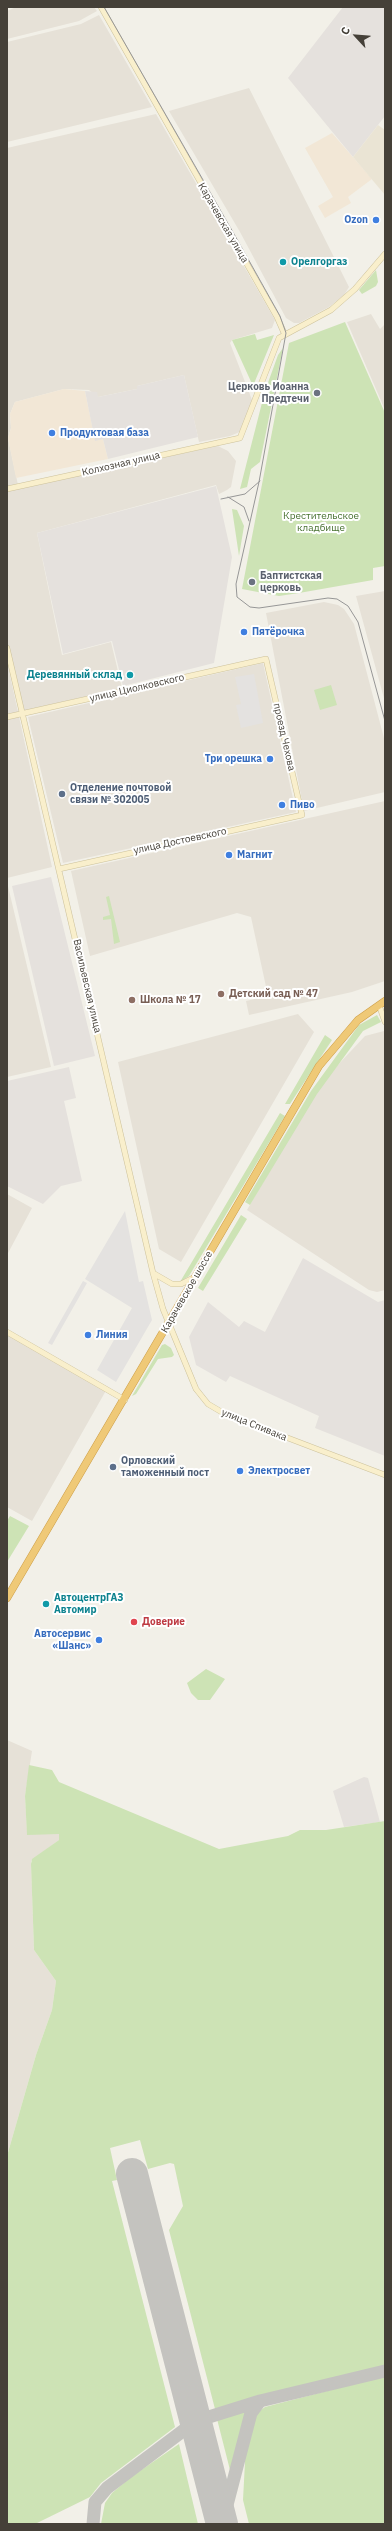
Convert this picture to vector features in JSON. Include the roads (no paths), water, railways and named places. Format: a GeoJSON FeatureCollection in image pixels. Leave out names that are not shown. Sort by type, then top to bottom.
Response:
{"type":"FeatureCollection","features":[{"type":"Feature","properties":{"kind":"highway","name":"Карачевское шоссе"},"geometry":{"type":"LineString","coordinates":[[7,1598],[319,1066],[347,1031],[382,1003]]}},
{"type":"Feature","properties":{"kind":"street","name":"Карачевская улица"},"geometry":{"type":"LineString","coordinates":[[101,7],[277,317],[284,333]]}},
{"type":"Feature","properties":{"kind":"street"},"geometry":{"type":"LineString","coordinates":[[284,333],[331,310],[355,289],[385,254]]}},
{"type":"Feature","properties":{"kind":"street","name":"Колхозная улица"},"geometry":{"type":"LineString","coordinates":[[7,489],[206,445],[235,440],[245,431],[274,346],[284,333]]}},
{"type":"Feature","properties":{"kind":"street","name":"Васильевская улица"},"geometry":{"type":"LineString","coordinates":[[7,648],[153,1273],[169,1324]]}},
{"type":"Feature","properties":{"kind":"street","name":"улица Циолковского"},"geometry":{"type":"LineString","coordinates":[[7,717],[266,659]]}},
{"type":"Feature","properties":{"kind":"street","name":"проезд Чехова"},"geometry":{"type":"LineString","coordinates":[[266,659],[302,815]]}},
{"type":"Feature","properties":{"kind":"street","name":"улица Достоевского"},"geometry":{"type":"LineString","coordinates":[[59,869],[302,815]]}},
{"type":"Feature","properties":{"kind":"street"},"geometry":{"type":"LineString","coordinates":[[382,1003],[385,1022]]}},
{"type":"Feature","properties":{"kind":"street"},"geometry":{"type":"LineString","coordinates":[[153,1273],[172,1284],[181,1284],[196,1276]]}},
{"type":"Feature","properties":{"kind":"street","name":"улица Спивака"},"geometry":{"type":"LineString","coordinates":[[169,1324],[196,1389],[208,1404],[238,1419],[385,1475]]}},
{"type":"Feature","properties":{"kind":"street"},"geometry":{"type":"LineString","coordinates":[[7,1332],[124,1400]]}},
{"type":"Feature","properties":{"kind":"tram line"},"geometry":{"type":"LineString","coordinates":[[104,7],[280,316],[286,333],[259,482],[236,584],[237,597],[250,607],[259,608],[328,598],[337,599],[348,606],[358,622],[385,721]]}},
{"type":"Feature","properties":{"kind":"tram line"},"geometry":{"type":"LineString","coordinates":[[221,499],[245,494],[260,481]]}},
{"type":"Feature","properties":{"kind":"tram line"},"geometry":{"type":"LineString","coordinates":[[228,497],[244,507],[249,521]]}},
{"type":"Feature","properties":{"kind":"place","name":"Ozon"},"geometry":{"type":"Point","coordinates":[376,220]}},
{"type":"Feature","properties":{"kind":"place","name":"Орелгоргаз"},"geometry":{"type":"Point","coordinates":[283,262]}},
{"type":"Feature","properties":{"kind":"place","name":"Церковь Иоанна Предтечи"},"geometry":{"type":"Point","coordinates":[317,393]}},
{"type":"Feature","properties":{"kind":"place","name":"Продуктовая база"},"geometry":{"type":"Point","coordinates":[52,433]}},
{"type":"Feature","properties":{"kind":"place","name":"Баптистская церковь"},"geometry":{"type":"Point","coordinates":[252,582]}},
{"type":"Feature","properties":{"kind":"place","name":"Пятёрочка"},"geometry":{"type":"Point","coordinates":[244,632]}},
{"type":"Feature","properties":{"kind":"place","name":"Деревянный склад"},"geometry":{"type":"Point","coordinates":[130,675]}},
{"type":"Feature","properties":{"kind":"place","name":"Три орешка"},"geometry":{"type":"Point","coordinates":[270,759]}},
{"type":"Feature","properties":{"kind":"place","name":"Отделение почтовой связи № 302005"},"geometry":{"type":"Point","coordinates":[62,794]}},
{"type":"Feature","properties":{"kind":"place","name":"Пиво"},"geometry":{"type":"Point","coordinates":[282,805]}},
{"type":"Feature","properties":{"kind":"place","name":"Магнит"},"geometry":{"type":"Point","coordinates":[229,855]}},
{"type":"Feature","properties":{"kind":"place","name":"Детский сад № 47"},"geometry":{"type":"Point","coordinates":[221,994]}},
{"type":"Feature","properties":{"kind":"place","name":"Школа № 17"},"geometry":{"type":"Point","coordinates":[132,1000]}},
{"type":"Feature","properties":{"kind":"place","name":"Линия"},"geometry":{"type":"Point","coordinates":[88,1335]}},
{"type":"Feature","properties":{"kind":"place","name":"Орловский таможенный пост"},"geometry":{"type":"Point","coordinates":[113,1467]}},
{"type":"Feature","properties":{"kind":"place","name":"Электросвет"},"geometry":{"type":"Point","coordinates":[240,1471]}},
{"type":"Feature","properties":{"kind":"place","name":"АвтоцентрГАЗ Автомир"},"geometry":{"type":"Point","coordinates":[46,1604]}},
{"type":"Feature","properties":{"kind":"place","name":"Доверие"},"geometry":{"type":"Point","coordinates":[134,1622]}},
{"type":"Feature","properties":{"kind":"place","name":"Автосервис «Шанс»"},"geometry":{"type":"Point","coordinates":[99,1640]}},
{"type":"Feature","properties":{"kind":"park label","name":"Крестительское кладбище"},"geometry":{"type":"Point","coordinates":[321,522]}}]}
